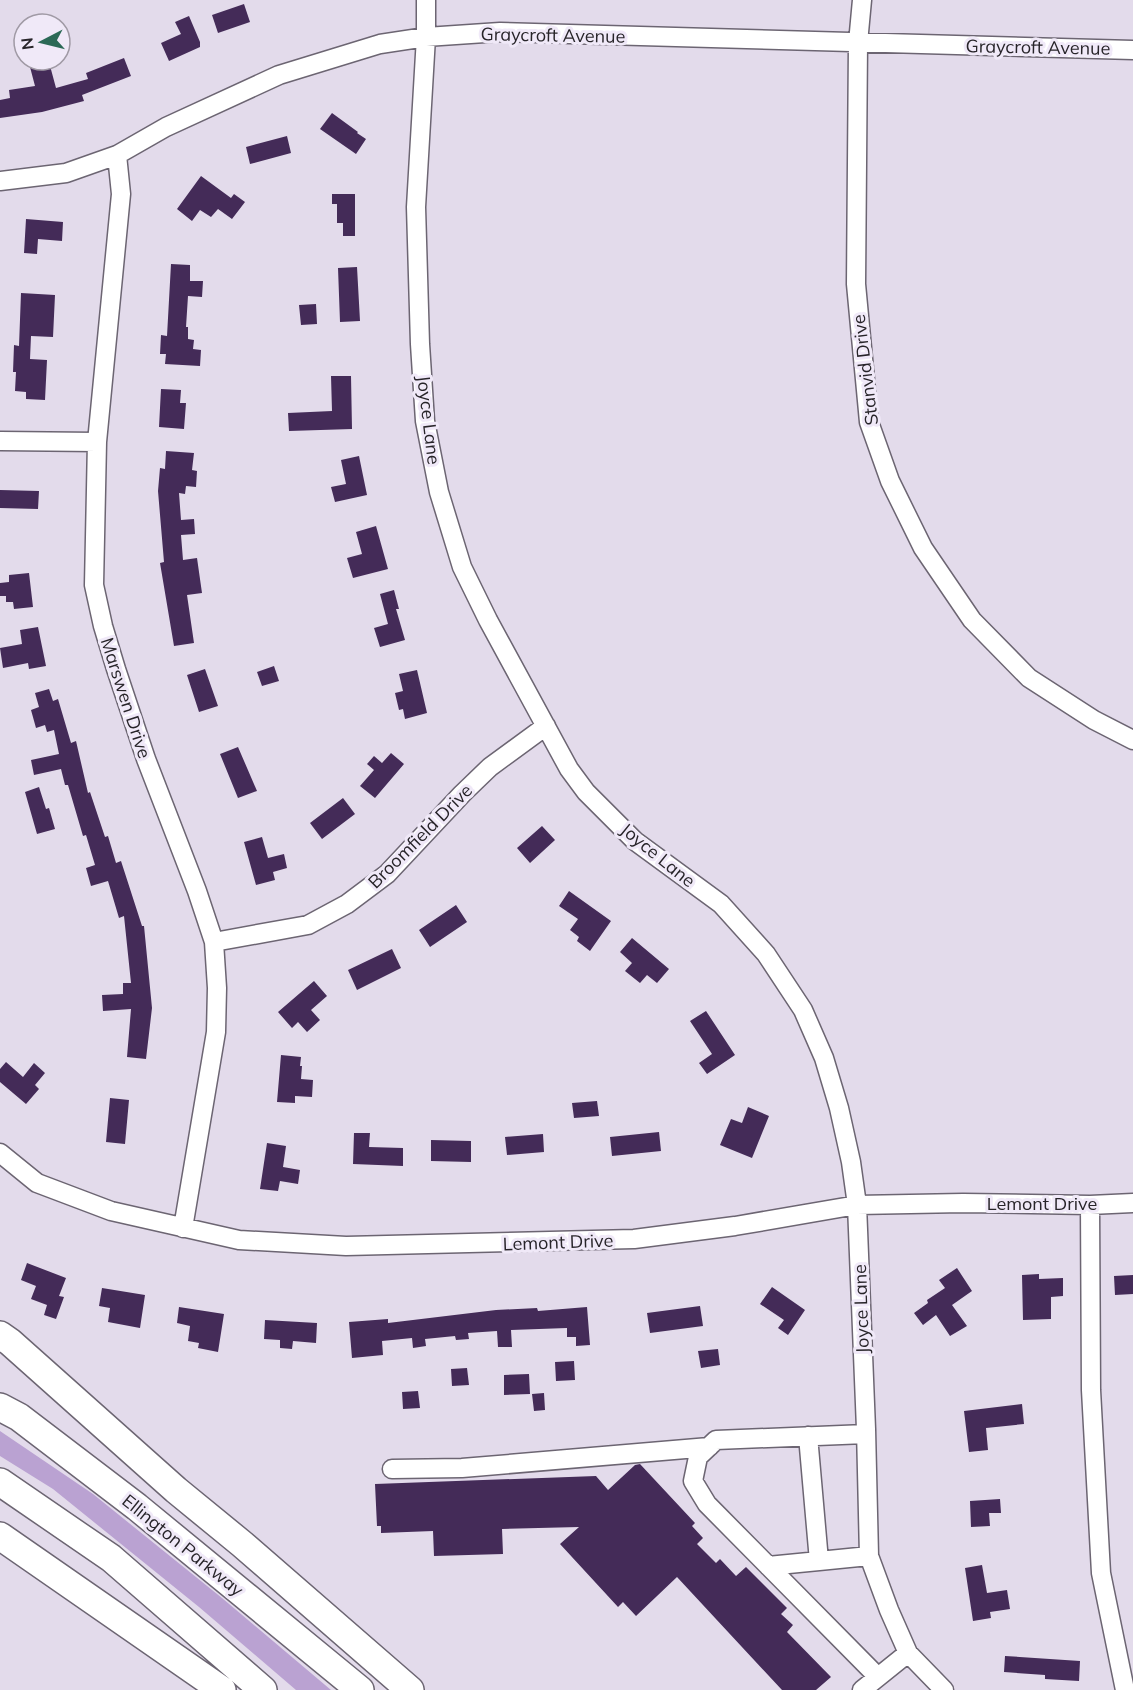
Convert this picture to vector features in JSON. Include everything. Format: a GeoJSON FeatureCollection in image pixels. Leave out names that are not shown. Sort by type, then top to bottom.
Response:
{"type":"FeatureCollection","features":[{"type":"Feature","properties":{"kind":"highway"},"geometry":{"type":"LineString","coordinates":[[0,1335],[176,1490],[242,1544],[410,1690]]}},
{"type":"Feature","properties":{"kind":"highway","name":"Ellington Parkway"},"geometry":{"type":"LineString","coordinates":[[6,1409],[137,1507],[360,1690]]}},
{"type":"Feature","properties":{"kind":"highway"},"geometry":{"type":"LineString","coordinates":[[0,1482],[111,1558],[262,1690]]}},
{"type":"Feature","properties":{"kind":"highway"},"geometry":{"type":"LineString","coordinates":[[0,1536],[222,1690]]}},
{"type":"Feature","properties":{"kind":"street","name":"Joyce Lane"},"geometry":{"type":"LineString","coordinates":[[426,0],[416,207],[425,421],[439,492],[462,567],[568,769],[586,792],[635,841],[721,904],[766,954],[803,1010],[824,1058],[839,1108],[851,1162],[857,1205],[869,1557],[908,1653],[944,1690]]}},
{"type":"Feature","properties":{"kind":"street","name":"Stanvid Drive"},"geometry":{"type":"LineString","coordinates":[[862,0],[858,43],[856,284],[869,422],[890,481],[923,548],[972,620],[1029,678],[1094,720],[1133,740]]}},
{"type":"Feature","properties":{"kind":"street","name":"Graycroft Avenue"},"geometry":{"type":"LineString","coordinates":[[0,181],[66,173],[117,155],[166,127],[279,75],[380,44],[426,37],[500,32],[1133,50]]}},
{"type":"Feature","properties":{"kind":"street","name":"Marswen Drive"},"geometry":{"type":"LineString","coordinates":[[117,155],[121,194],[97,442],[94,585],[103,626],[142,748],[197,891],[214,942],[217,988],[216,1032],[183,1228]]}},
{"type":"Feature","properties":{"kind":"street"},"geometry":{"type":"LineString","coordinates":[[0,441],[97,442]]}},
{"type":"Feature","properties":{"kind":"street","name":"Broomfield Drive"},"geometry":{"type":"LineString","coordinates":[[214,942],[308,925],[347,904],[387,874],[490,767],[546,726]]}},
{"type":"Feature","properties":{"kind":"street","name":"Lemont Drive"},"geometry":{"type":"LineString","coordinates":[[0,1153],[37,1183],[111,1211],[239,1240],[346,1246],[624,1240],[735,1226],[857,1205],[1133,1203]]}},
{"type":"Feature","properties":{"kind":"street"},"geometry":{"type":"LineString","coordinates":[[1090,1204],[1091,1390],[1101,1572],[1125,1690]]}},
{"type":"Feature","properties":{"kind":"street"},"geometry":{"type":"LineString","coordinates":[[866,1434],[716,1440],[698,1456],[693,1481],[707,1504],[878,1677]]}},
{"type":"Feature","properties":{"kind":"street"},"geometry":{"type":"LineString","coordinates":[[808,1436],[819,1561]]}},
{"type":"Feature","properties":{"kind":"street"},"geometry":{"type":"LineString","coordinates":[[392,1469],[462,1468],[709,1447]]}},
{"type":"Feature","properties":{"kind":"street"},"geometry":{"type":"LineString","coordinates":[[768,1566],[869,1557]]}},
{"type":"Feature","properties":{"kind":"street"},"geometry":{"type":"LineString","coordinates":[[862,1690],[908,1653]]}},
{"type":"Feature","properties":{"kind":"shaded area"},"geometry":{"type":"Polygon","coordinates":[[[0,1431],[93,1494],[331,1690],[296,1690],[199,1607],[53,1489],[0,1456],[0,1431]]]}},
{"type":"Feature","properties":{"kind":"building"},"geometry":{"type":"Polygon","coordinates":[[[244,4],[250,22],[218,33],[212,15],[244,4]]]}},
{"type":"Feature","properties":{"kind":"building"},"geometry":{"type":"Polygon","coordinates":[[[189,16],[200,47],[169,61],[161,43],[181,34],[175,22],[189,16]]]}},
{"type":"Feature","properties":{"kind":"building"},"geometry":{"type":"Polygon","coordinates":[[[124,58],[131,76],[82,95],[84,101],[42,112],[0,118],[0,100],[10,98],[9,90],[35,86],[31,72],[52,72],[56,88],[88,79],[86,73],[124,58]]]}},
{"type":"Feature","properties":{"kind":"building"},"geometry":{"type":"Polygon","coordinates":[[[332,113],[366,139],[356,154],[320,129],[332,113]]]}},
{"type":"Feature","properties":{"kind":"building"},"geometry":{"type":"Polygon","coordinates":[[[287,136],[291,153],[250,164],[246,147],[287,136]]]}},
{"type":"Feature","properties":{"kind":"building"},"geometry":{"type":"Polygon","coordinates":[[[201,176],[231,198],[234,194],[245,202],[232,219],[218,209],[211,217],[200,210],[192,221],[177,209],[201,176]]]}},
{"type":"Feature","properties":{"kind":"building"},"geometry":{"type":"Polygon","coordinates":[[[332,194],[355,194],[355,236],[343,236],[343,223],[337,223],[337,204],[332,204],[332,194]]]}},
{"type":"Feature","properties":{"kind":"building"},"geometry":{"type":"Polygon","coordinates":[[[26,219],[63,222],[62,241],[38,239],[37,254],[24,253],[26,219]]]}},
{"type":"Feature","properties":{"kind":"building"},"geometry":{"type":"Polygon","coordinates":[[[171,264],[190,265],[190,281],[203,281],[202,297],[188,296],[186,327],[188,327],[188,339],[194,340],[193,349],[201,350],[200,366],[165,364],[166,354],[160,354],[161,335],[167,336],[171,264]]]}},
{"type":"Feature","properties":{"kind":"building"},"geometry":{"type":"Polygon","coordinates":[[[357,267],[360,321],[340,322],[338,268],[357,267]]]}},
{"type":"Feature","properties":{"kind":"building"},"geometry":{"type":"Polygon","coordinates":[[[21,293],[55,295],[53,337],[31,336],[30,359],[47,360],[45,400],[26,399],[26,392],[15,391],[14,345],[19,346],[21,293]]]}},
{"type":"Feature","properties":{"kind":"building"},"geometry":{"type":"Polygon","coordinates":[[[316,304],[317,324],[301,325],[299,305],[316,304]]]}},
{"type":"Feature","properties":{"kind":"building"},"geometry":{"type":"Polygon","coordinates":[[[331,376],[351,376],[352,429],[289,431],[288,413],[332,411],[331,376]]]}},
{"type":"Feature","properties":{"kind":"building"},"geometry":{"type":"Polygon","coordinates":[[[161,389],[181,390],[180,403],[186,403],[184,429],[159,427],[161,389]]]}},
{"type":"Feature","properties":{"kind":"building"},"geometry":{"type":"Polygon","coordinates":[[[166,451],[194,453],[192,470],[197,471],[196,487],[186,486],[185,494],[179,493],[181,520],[194,519],[195,534],[181,535],[183,560],[197,558],[202,593],[187,595],[194,643],[174,646],[160,563],[164,562],[158,491],[160,468],[165,469],[166,451]]]}},
{"type":"Feature","properties":{"kind":"building"},"geometry":{"type":"Polygon","coordinates":[[[359,456],[367,495],[335,502],[331,487],[346,484],[341,460],[359,456]]]}},
{"type":"Feature","properties":{"kind":"building"},"geometry":{"type":"Polygon","coordinates":[[[0,490],[39,491],[38,509],[0,508],[0,490]]]}},
{"type":"Feature","properties":{"kind":"building"},"geometry":{"type":"Polygon","coordinates":[[[376,526],[388,569],[353,578],[347,558],[362,554],[356,532],[376,526]]]}},
{"type":"Feature","properties":{"kind":"building"},"geometry":{"type":"Polygon","coordinates":[[[29,573],[33,607],[14,609],[13,602],[6,602],[6,596],[0,596],[0,583],[9,582],[9,575],[29,573]]]}},
{"type":"Feature","properties":{"kind":"building"},"geometry":{"type":"Polygon","coordinates":[[[394,590],[399,609],[396,609],[405,640],[380,647],[374,628],[388,624],[380,594],[394,590]]]}},
{"type":"Feature","properties":{"kind":"building"},"geometry":{"type":"Polygon","coordinates":[[[38,627],[46,666],[29,669],[28,663],[3,668],[0,648],[22,644],[20,630],[38,627]]]}},
{"type":"Feature","properties":{"kind":"building"},"geometry":{"type":"Polygon","coordinates":[[[274,666],[279,681],[262,686],[257,672],[274,666]]]}},
{"type":"Feature","properties":{"kind":"building"},"geometry":{"type":"Polygon","coordinates":[[[205,669],[218,706],[199,712],[187,675],[205,669]]]}},
{"type":"Feature","properties":{"kind":"building"},"geometry":{"type":"Polygon","coordinates":[[[417,670],[427,713],[405,719],[403,709],[399,710],[395,693],[403,691],[399,674],[417,670]]]}},
{"type":"Feature","properties":{"kind":"building"},"geometry":{"type":"Polygon","coordinates":[[[49,689],[53,701],[58,699],[71,743],[76,741],[88,793],[90,792],[105,837],[108,836],[116,863],[121,861],[142,926],[144,926],[152,1008],[146,1059],[127,1057],[131,1009],[103,1011],[102,995],[123,994],[123,983],[131,983],[124,916],[119,918],[108,881],[91,886],[86,868],[95,865],[61,769],[34,775],[31,760],[59,754],[54,730],[47,732],[45,725],[36,728],[31,710],[39,707],[35,693],[49,689]]]}},
{"type":"Feature","properties":{"kind":"building"},"geometry":{"type":"Polygon","coordinates":[[[238,747],[257,791],[238,798],[220,754],[238,747]]]}},
{"type":"Feature","properties":{"kind":"building"},"geometry":{"type":"Polygon","coordinates":[[[391,753],[404,764],[375,798],[360,786],[374,770],[367,764],[374,756],[382,763],[391,753]]]}},
{"type":"Feature","properties":{"kind":"building"},"geometry":{"type":"Polygon","coordinates":[[[39,787],[46,809],[49,808],[55,829],[37,834],[25,792],[39,787]]]}},
{"type":"Feature","properties":{"kind":"building"},"geometry":{"type":"Polygon","coordinates":[[[343,798],[355,814],[322,839],[310,823],[343,798]]]}},
{"type":"Feature","properties":{"kind":"building"},"geometry":{"type":"Polygon","coordinates":[[[542,826],[555,840],[530,863],[517,848],[542,826]]]}},
{"type":"Feature","properties":{"kind":"building"},"geometry":{"type":"Polygon","coordinates":[[[262,837],[268,858],[284,854],[287,868],[273,872],[275,880],[256,885],[244,842],[262,837]]]}},
{"type":"Feature","properties":{"kind":"building"},"geometry":{"type":"Polygon","coordinates":[[[569,891],[611,921],[590,951],[577,941],[579,937],[570,930],[578,919],[559,906],[569,891]]]}},
{"type":"Feature","properties":{"kind":"building"},"geometry":{"type":"Polygon","coordinates":[[[456,905],[467,922],[430,947],[419,930],[456,905]]]}},
{"type":"Feature","properties":{"kind":"building"},"geometry":{"type":"Polygon","coordinates":[[[632,938],[669,969],[657,983],[647,975],[640,983],[625,971],[632,963],[620,952],[632,938]]]}},
{"type":"Feature","properties":{"kind":"building"},"geometry":{"type":"Polygon","coordinates":[[[392,949],[401,968],[357,990],[348,970],[392,949]]]}},
{"type":"Feature","properties":{"kind":"building"},"geometry":{"type":"Polygon","coordinates":[[[314,981],[327,996],[311,1010],[320,1020],[307,1032],[298,1022],[292,1028],[278,1012],[314,981]]]}},
{"type":"Feature","properties":{"kind":"building"},"geometry":{"type":"Polygon","coordinates":[[[706,1011],[735,1055],[707,1074],[699,1063],[712,1054],[690,1021],[706,1011]]]}},
{"type":"Feature","properties":{"kind":"building"},"geometry":{"type":"Polygon","coordinates":[[[281,1055],[301,1057],[301,1079],[313,1080],[312,1097],[295,1096],[295,1103],[277,1102],[281,1055]]]}},
{"type":"Feature","properties":{"kind":"building"},"geometry":{"type":"Polygon","coordinates":[[[6,1062],[23,1077],[34,1063],[45,1073],[35,1085],[39,1089],[26,1104],[0,1082],[0,1069],[6,1062]]]}},
{"type":"Feature","properties":{"kind":"building"},"geometry":{"type":"Polygon","coordinates":[[[110,1098],[129,1100],[125,1144],[106,1142],[110,1098]]]}},
{"type":"Feature","properties":{"kind":"building"},"geometry":{"type":"Polygon","coordinates":[[[597,1101],[599,1116],[574,1118],[572,1103],[597,1101]]]}},
{"type":"Feature","properties":{"kind":"building"},"geometry":{"type":"Polygon","coordinates":[[[748,1107],[769,1116],[752,1158],[720,1145],[731,1119],[742,1123],[748,1107]]]}},
{"type":"Feature","properties":{"kind":"building"},"geometry":{"type":"Polygon","coordinates":[[[659,1132],[661,1151],[612,1156],[610,1137],[659,1132]]]}},
{"type":"Feature","properties":{"kind":"building"},"geometry":{"type":"Polygon","coordinates":[[[354,1133],[370,1133],[369,1147],[403,1148],[403,1166],[353,1164],[354,1133]]]}},
{"type":"Feature","properties":{"kind":"building"},"geometry":{"type":"Polygon","coordinates":[[[543,1134],[544,1152],[507,1155],[505,1137],[543,1134]]]}},
{"type":"Feature","properties":{"kind":"building"},"geometry":{"type":"Polygon","coordinates":[[[431,1140],[471,1141],[471,1162],[431,1161],[431,1140]]]}},
{"type":"Feature","properties":{"kind":"building"},"geometry":{"type":"Polygon","coordinates":[[[267,1143],[286,1146],[283,1167],[300,1170],[298,1184],[280,1181],[278,1191],[260,1189],[267,1143]]]}},
{"type":"Feature","properties":{"kind":"building"},"geometry":{"type":"Polygon","coordinates":[[[27,1263],[66,1278],[59,1296],[64,1297],[56,1319],[44,1315],[47,1305],[31,1299],[36,1286],[21,1280],[27,1263]]]}},
{"type":"Feature","properties":{"kind":"building"},"geometry":{"type":"Polygon","coordinates":[[[957,1268],[972,1291],[952,1305],[967,1326],[950,1336],[936,1315],[923,1325],[914,1313],[928,1303],[927,1300],[945,1288],[939,1280],[957,1268]]]}},
{"type":"Feature","properties":{"kind":"building"},"geometry":{"type":"Polygon","coordinates":[[[1039,1274],[1039,1279],[1063,1278],[1063,1296],[1051,1297],[1051,1319],[1023,1320],[1022,1275],[1039,1274]]]}},
{"type":"Feature","properties":{"kind":"building"},"geometry":{"type":"Polygon","coordinates":[[[1133,1275],[1133,1294],[1115,1295],[1114,1276],[1133,1275]]]}},
{"type":"Feature","properties":{"kind":"building"},"geometry":{"type":"Polygon","coordinates":[[[772,1287],[805,1310],[788,1335],[778,1328],[784,1320],[760,1304],[772,1287]]]}},
{"type":"Feature","properties":{"kind":"building"},"geometry":{"type":"Polygon","coordinates":[[[102,1288],[145,1295],[140,1328],[108,1322],[110,1308],[99,1306],[102,1288]]]}},
{"type":"Feature","properties":{"kind":"building"},"geometry":{"type":"Polygon","coordinates":[[[700,1306],[703,1326],[650,1333],[647,1313],[700,1306]]]}},
{"type":"Feature","properties":{"kind":"building"},"geometry":{"type":"Polygon","coordinates":[[[179,1307],[224,1314],[218,1352],[198,1348],[199,1343],[188,1341],[190,1326],[177,1323],[179,1307]]]}},
{"type":"Feature","properties":{"kind":"building"},"geometry":{"type":"Polygon","coordinates":[[[587,1307],[590,1345],[576,1346],[576,1337],[567,1337],[567,1328],[511,1330],[512,1347],[498,1347],[497,1331],[468,1333],[469,1339],[456,1340],[455,1336],[425,1339],[426,1346],[413,1348],[412,1338],[382,1341],[383,1355],[352,1358],[349,1322],[388,1319],[388,1323],[496,1310],[537,1308],[538,1311],[587,1307]]]}},
{"type":"Feature","properties":{"kind":"building"},"geometry":{"type":"Polygon","coordinates":[[[265,1320],[317,1323],[316,1343],[293,1341],[292,1349],[280,1348],[280,1340],[264,1339],[265,1320]]]}},
{"type":"Feature","properties":{"kind":"building"},"geometry":{"type":"Polygon","coordinates":[[[718,1349],[720,1365],[701,1368],[698,1351],[718,1349]]]}},
{"type":"Feature","properties":{"kind":"building"},"geometry":{"type":"Polygon","coordinates":[[[574,1361],[575,1380],[556,1381],[555,1362],[574,1361]]]}},
{"type":"Feature","properties":{"kind":"building"},"geometry":{"type":"Polygon","coordinates":[[[467,1368],[469,1385],[452,1386],[451,1369],[467,1368]]]}},
{"type":"Feature","properties":{"kind":"building"},"geometry":{"type":"Polygon","coordinates":[[[529,1374],[530,1394],[504,1395],[504,1375],[529,1374]]]}},
{"type":"Feature","properties":{"kind":"building"},"geometry":{"type":"Polygon","coordinates":[[[418,1391],[420,1408],[403,1409],[402,1392],[418,1391]]]}},
{"type":"Feature","properties":{"kind":"building"},"geometry":{"type":"Polygon","coordinates":[[[544,1393],[545,1410],[534,1411],[532,1394],[544,1393]]]}},
{"type":"Feature","properties":{"kind":"building"},"geometry":{"type":"Polygon","coordinates":[[[1022,1404],[1024,1424],[986,1428],[988,1450],[969,1452],[964,1411],[1022,1404]]]}},
{"type":"Feature","properties":{"kind":"building"},"geometry":{"type":"Polygon","coordinates":[[[640,1464],[695,1523],[692,1526],[703,1538],[697,1544],[716,1563],[720,1559],[736,1576],[746,1567],[787,1608],[781,1614],[793,1625],[787,1632],[831,1677],[816,1690],[782,1690],[677,1577],[636,1616],[623,1602],[618,1607],[560,1544],[579,1527],[502,1529],[503,1554],[434,1556],[433,1531],[381,1533],[381,1526],[377,1526],[375,1484],[596,1476],[608,1490],[635,1465],[640,1464]]]}},
{"type":"Feature","properties":{"kind":"building"},"geometry":{"type":"Polygon","coordinates":[[[1000,1499],[1001,1513],[989,1513],[990,1526],[971,1527],[970,1501],[1000,1499]]]}},
{"type":"Feature","properties":{"kind":"building"},"geometry":{"type":"Polygon","coordinates":[[[982,1565],[987,1593],[1007,1590],[1010,1609],[990,1612],[991,1618],[973,1621],[965,1568],[982,1565]]]}},
{"type":"Feature","properties":{"kind":"building"},"geometry":{"type":"Polygon","coordinates":[[[1005,1656],[1080,1661],[1079,1681],[1045,1679],[1045,1675],[1004,1672],[1005,1656]]]}}]}
